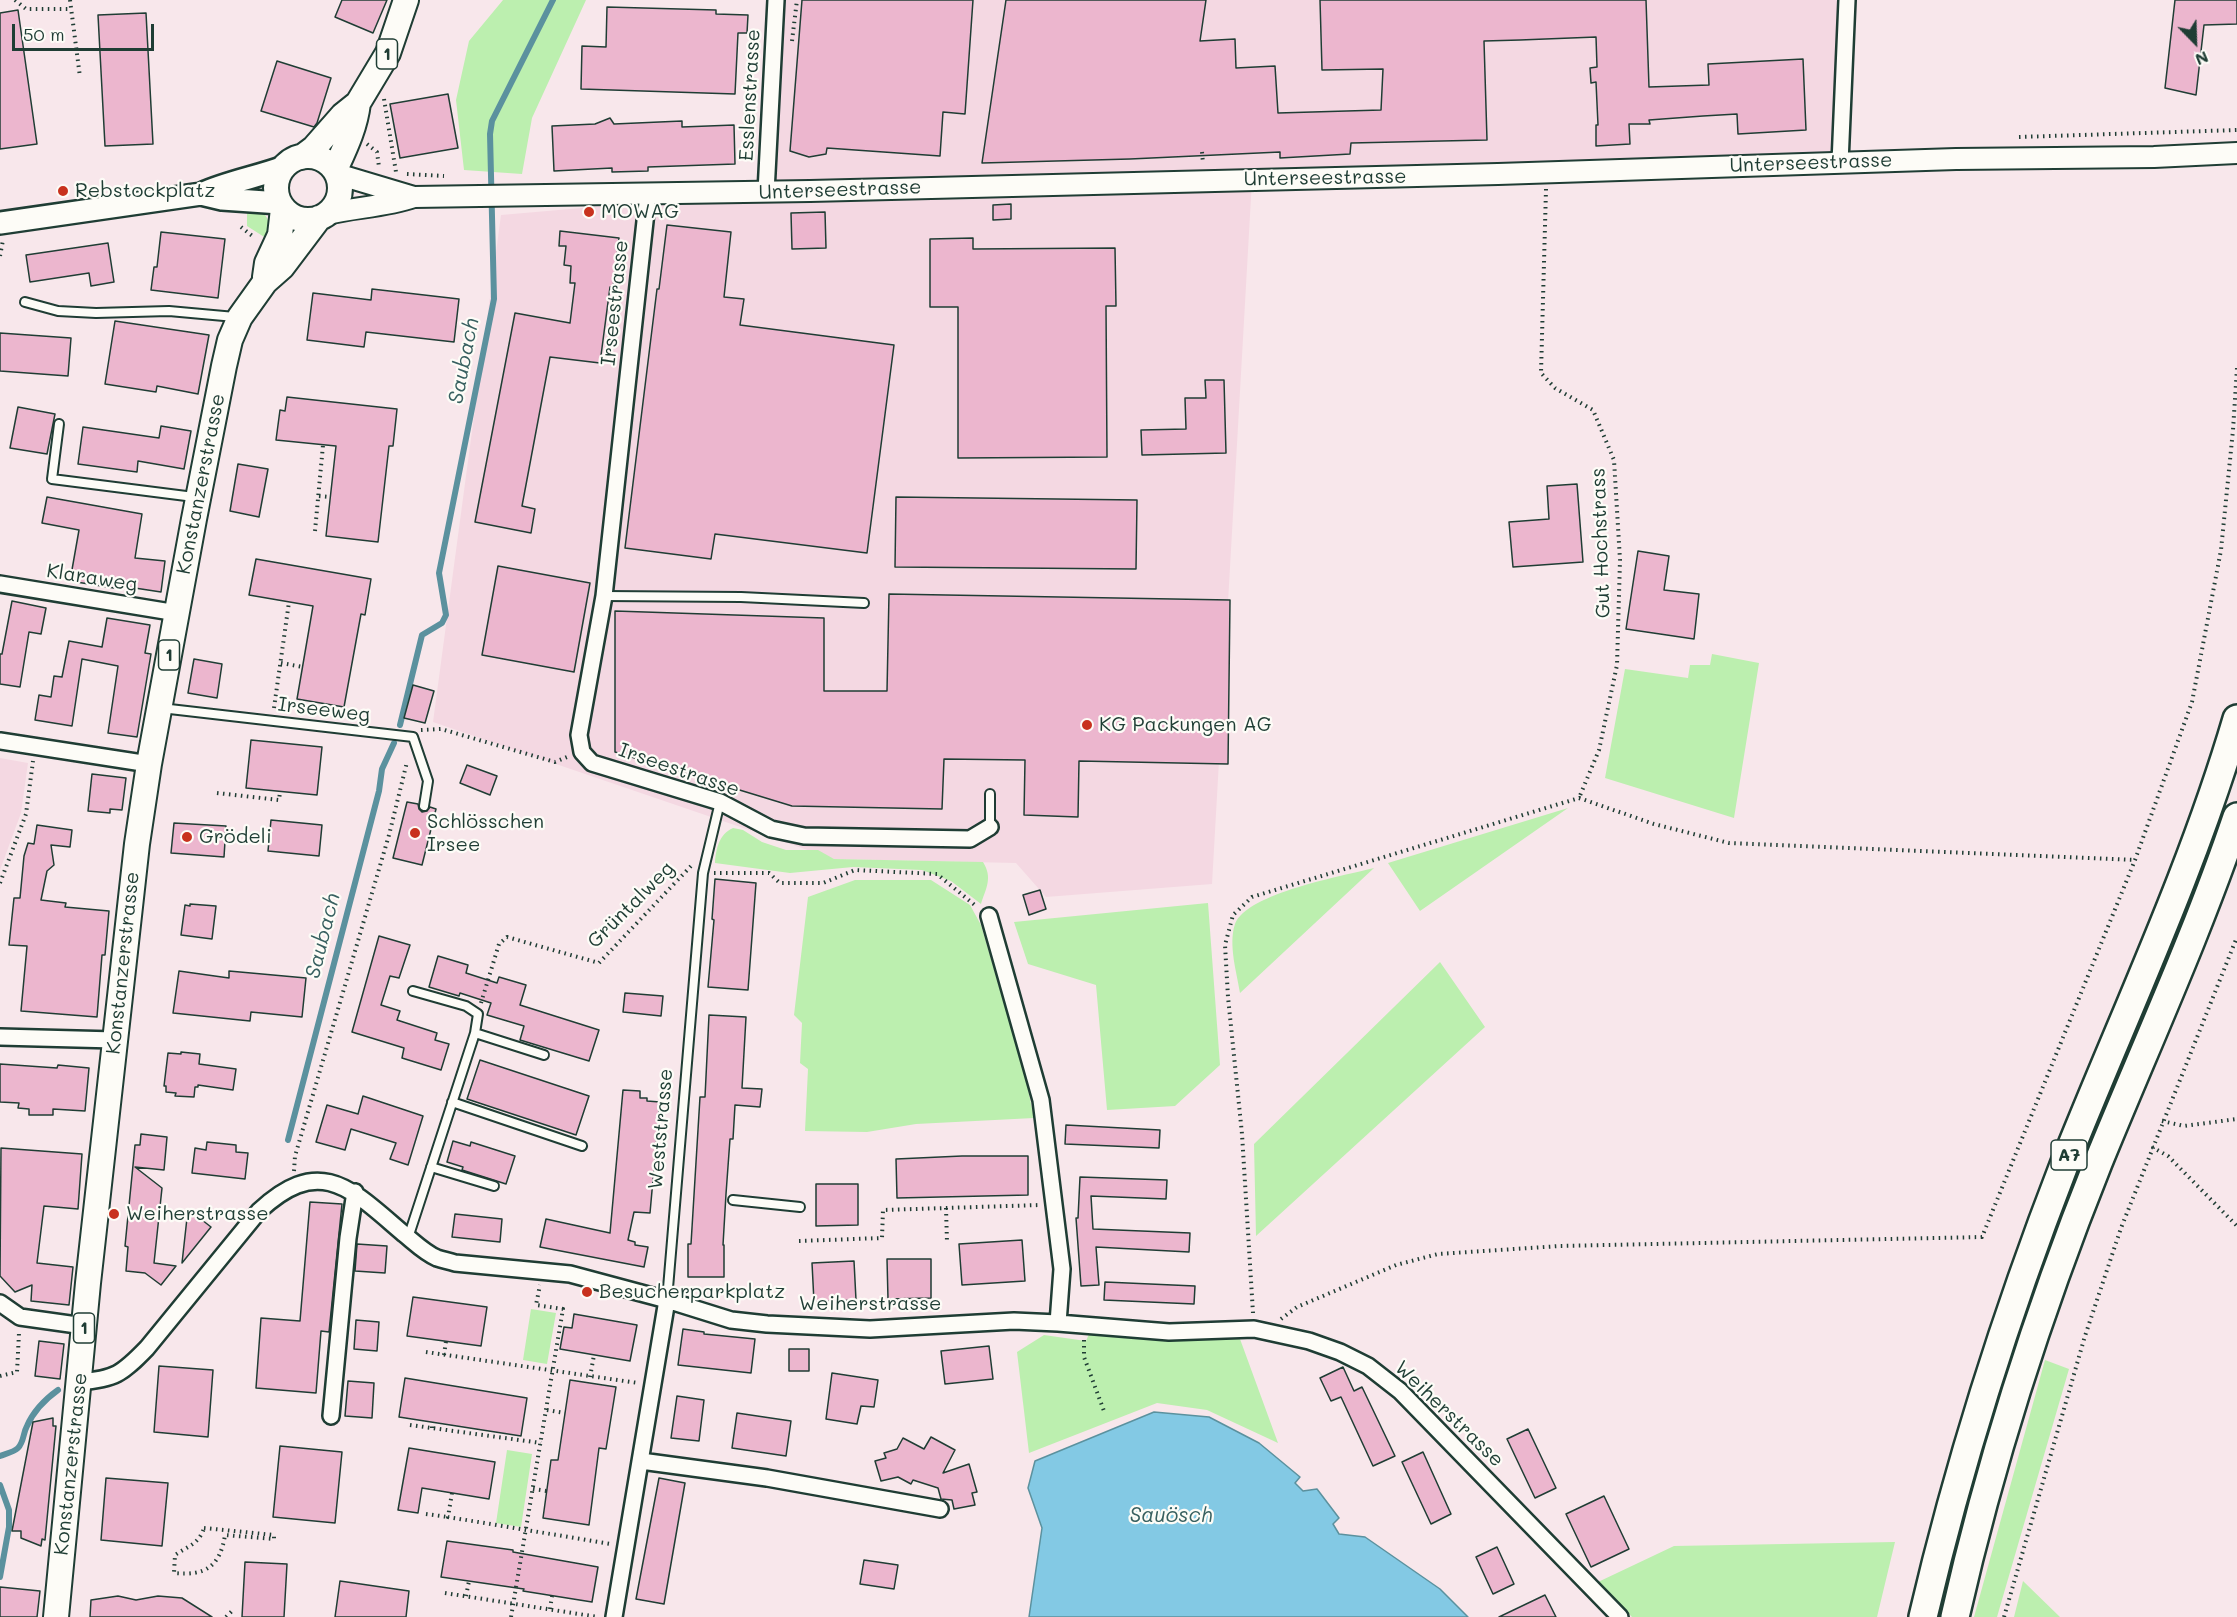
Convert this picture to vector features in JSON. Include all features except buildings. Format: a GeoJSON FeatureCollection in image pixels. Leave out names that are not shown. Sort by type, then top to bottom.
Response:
{"type":"FeatureCollection","features":[{"type":"Feature","properties":{"kind":"highway","name":"A7"},"geometry":{"type":"LineString","coordinates":[[1923,1617],[1966,1454],[2016,1295],[2066,1162],[2179,885],[2237,719]]}},
{"type":"Feature","properties":{"kind":"highway","name":"A7"},"geometry":{"type":"LineString","coordinates":[[1954,1617],[1996,1460],[2045,1305],[2094,1174],[2195,928],[2237,817]]}},
{"type":"Feature","properties":{"kind":"main road","name":"1"},"geometry":{"type":"LineString","coordinates":[[336,172],[353,129],[358,103],[388,52],[406,0]]}},
{"type":"Feature","properties":{"kind":"main road","name":"1"},"geometry":{"type":"LineString","coordinates":[[293,162],[314,148],[343,115],[358,103]]}},
{"type":"Feature","properties":{"kind":"main road"},"geometry":{"type":"LineString","coordinates":[[2,230],[201,194],[220,185],[259,176],[293,162],[320,159],[336,172],[340,185],[335,206],[323,216],[299,219],[281,206],[222,199],[201,194]]}},
{"type":"Feature","properties":{"kind":"main road"},"geometry":{"type":"LineString","coordinates":[[281,206],[277,196],[277,181],[293,162]]}},
{"type":"Feature","properties":{"kind":"main road","name":"Konstanzerstrasse"},"geometry":{"type":"LineString","coordinates":[[265,282],[267,263],[280,236],[281,206]]}},
{"type":"Feature","properties":{"kind":"main road","name":"Konstanzerstrasse"},"geometry":{"type":"LineString","coordinates":[[56,1617],[84,1326],[137,844],[159,707],[230,340],[240,317],[265,282],[282,267],[323,216]]}},
{"type":"Feature","properties":{"kind":"street","name":"Esslenstrasse"},"geometry":{"type":"LineString","coordinates":[[766,192],[776,0]]}},
{"type":"Feature","properties":{"kind":"street"},"geometry":{"type":"LineString","coordinates":[[1840,163],[1847,0]]}},
{"type":"Feature","properties":{"kind":"street","name":"Unterseestrasse"},"geometry":{"type":"LineString","coordinates":[[323,216],[351,208],[394,204],[414,197],[766,192],[2237,153]]}},
{"type":"Feature","properties":{"kind":"street","name":"Unterseestrasse"},"geometry":{"type":"LineString","coordinates":[[336,172],[414,197]]}},
{"type":"Feature","properties":{"kind":"street","name":"Irseestrasse"},"geometry":{"type":"LineString","coordinates":[[648,194],[604,596],[579,735],[582,752],[592,763],[720,802],[771,829],[804,836],[970,839],[990,827]]}},
{"type":"Feature","properties":{"kind":"street","name":"Klaraweg"},"geometry":{"type":"LineString","coordinates":[[0,584],[177,613]]}},
{"type":"Feature","properties":{"kind":"street"},"geometry":{"type":"LineString","coordinates":[[0,741],[149,764]]}},
{"type":"Feature","properties":{"kind":"street"},"geometry":{"type":"LineString","coordinates":[[989,916],[1041,1100],[1062,1269],[1058,1323]]}},
{"type":"Feature","properties":{"kind":"street"},"geometry":{"type":"LineString","coordinates":[[0,1037],[115,1040]]}},
{"type":"Feature","properties":{"kind":"street","name":"Weiherstrasse"},"geometry":{"type":"LineString","coordinates":[[79,1382],[115,1376],[127,1369],[147,1348],[259,1211],[282,1192],[309,1182],[338,1184],[355,1192],[408,1238],[437,1258],[455,1263],[570,1274],[731,1320],[870,1329],[1014,1321],[1169,1332],[1260,1330],[1310,1341],[1368,1366],[1400,1391],[1620,1617]]}},
{"type":"Feature","properties":{"kind":"street"},"geometry":{"type":"LineString","coordinates":[[331,1416],[347,1249],[355,1192]]}},
{"type":"Feature","properties":{"kind":"street","name":"Weststrasse"},"geometry":{"type":"LineString","coordinates":[[614,1617],[667,1300]]}},
{"type":"Feature","properties":{"kind":"street"},"geometry":{"type":"LineString","coordinates":[[0,1303],[20,1317],[84,1326]]}},
{"type":"Feature","properties":{"kind":"street"},"geometry":{"type":"LineString","coordinates":[[641,1461],[767,1478],[940,1509]]}},
{"type":"Feature","properties":{"kind":"lane"},"geometry":{"type":"LineString","coordinates":[[25,302],[58,311],[96,313],[168,311],[240,317]]}},
{"type":"Feature","properties":{"kind":"lane"},"geometry":{"type":"LineString","coordinates":[[59,424],[52,479],[199,498]]}},
{"type":"Feature","properties":{"kind":"lane"},"geometry":{"type":"LineString","coordinates":[[604,596],[741,597],[864,603]]}},
{"type":"Feature","properties":{"kind":"lane","name":"Irseeweg"},"geometry":{"type":"LineString","coordinates":[[159,707],[413,737]]}},
{"type":"Feature","properties":{"kind":"lane"},"geometry":{"type":"LineString","coordinates":[[413,737],[428,781],[424,806]]}},
{"type":"Feature","properties":{"kind":"lane"},"geometry":{"type":"LineString","coordinates":[[990,794],[990,827]]}},
{"type":"Feature","properties":{"kind":"lane","name":"Weststrasse"},"geometry":{"type":"LineString","coordinates":[[667,1300],[703,873],[720,802]]}},
{"type":"Feature","properties":{"kind":"lane"},"geometry":{"type":"LineString","coordinates":[[408,1238],[475,1033],[478,1014],[466,1006],[413,991]]}},
{"type":"Feature","properties":{"kind":"lane"},"geometry":{"type":"LineString","coordinates":[[475,1033],[544,1055]]}},
{"type":"Feature","properties":{"kind":"lane"},"geometry":{"type":"LineString","coordinates":[[452,1102],[582,1146]]}},
{"type":"Feature","properties":{"kind":"lane"},"geometry":{"type":"LineString","coordinates":[[431,1167],[494,1186]]}},
{"type":"Feature","properties":{"kind":"lane"},"geometry":{"type":"LineString","coordinates":[[733,1200],[800,1207]]}},
{"type":"Feature","properties":{"kind":"path"},"geometry":{"type":"LineString","coordinates":[[15,0],[26,9],[71,9]]}},
{"type":"Feature","properties":{"kind":"path"},"geometry":{"type":"LineString","coordinates":[[70,0],[80,76]]}},
{"type":"Feature","properties":{"kind":"path"},"geometry":{"type":"LineString","coordinates":[[383,93],[394,173],[446,176]]}},
{"type":"Feature","properties":{"kind":"path"},"geometry":{"type":"LineString","coordinates":[[360,141],[377,152],[378,170],[386,172]]}},
{"type":"Feature","properties":{"kind":"path","name":"Gut Hochstrass"},"geometry":{"type":"LineString","coordinates":[[1546,206],[1541,373],[1555,388],[1593,410],[1614,460],[1620,560],[1617,665],[1599,750],[1579,798]]}},
{"type":"Feature","properties":{"kind":"path"},"geometry":{"type":"LineString","coordinates":[[241,227],[261,243]]}},
{"type":"Feature","properties":{"kind":"path"},"geometry":{"type":"LineString","coordinates":[[0,256],[2,230]]}},
{"type":"Feature","properties":{"kind":"path"},"geometry":{"type":"LineString","coordinates":[[2135,860],[1729,843],[1654,824],[1579,798],[1252,897],[1233,915],[1225,945],[1260,1330],[1298,1307],[1396,1265],[1438,1254],[1560,1246],[1982,1237],[2135,860],[2192,702],[2221,550],[2237,368]]}},
{"type":"Feature","properties":{"kind":"path"},"geometry":{"type":"LineString","coordinates":[[315,531],[323,445]]}},
{"type":"Feature","properties":{"kind":"path"},"geometry":{"type":"LineString","coordinates":[[319,496],[330,497]]}},
{"type":"Feature","properties":{"kind":"path"},"geometry":{"type":"LineString","coordinates":[[272,721],[289,602]]}},
{"type":"Feature","properties":{"kind":"path"},"geometry":{"type":"LineString","coordinates":[[281,663],[303,667]]}},
{"type":"Feature","properties":{"kind":"path"},"geometry":{"type":"LineString","coordinates":[[292,1187],[295,1156],[389,836],[413,737],[419,730],[441,729],[555,762],[582,752]]}},
{"type":"Feature","properties":{"kind":"path"},"geometry":{"type":"LineString","coordinates":[[0,883],[26,814],[36,746]]}},
{"type":"Feature","properties":{"kind":"path"},"geometry":{"type":"LineString","coordinates":[[217,793],[279,800],[280,792]]}},
{"type":"Feature","properties":{"kind":"path","name":"Grüntalweg"},"geometry":{"type":"LineString","coordinates":[[478,1014],[499,944],[507,937],[599,963],[710,846]]}},
{"type":"Feature","properties":{"kind":"path"},"geometry":{"type":"LineString","coordinates":[[703,873],[769,873],[780,883],[824,884],[855,870],[937,874],[989,916]]}},
{"type":"Feature","properties":{"kind":"path"},"geometry":{"type":"LineString","coordinates":[[2004,1617],[2085,1336],[2121,1228],[2237,937]]}},
{"type":"Feature","properties":{"kind":"path"},"geometry":{"type":"LineString","coordinates":[[2162,1121],[2184,1126],[2237,1119]]}},
{"type":"Feature","properties":{"kind":"path"},"geometry":{"type":"LineString","coordinates":[[2152,1147],[2168,1156],[2237,1226]]}},
{"type":"Feature","properties":{"kind":"path"},"geometry":{"type":"LineString","coordinates":[[799,1241],[882,1238],[883,1210],[1054,1205]]}},
{"type":"Feature","properties":{"kind":"path"},"geometry":{"type":"LineString","coordinates":[[946,1208],[947,1242]]}},
{"type":"Feature","properties":{"kind":"path"},"geometry":{"type":"LineString","coordinates":[[511,1617],[564,1309],[536,1305],[542,1271]]}},
{"type":"Feature","properties":{"kind":"path"},"geometry":{"type":"LineString","coordinates":[[0,1376],[18,1372],[20,1317]]}},
{"type":"Feature","properties":{"kind":"path"},"geometry":{"type":"LineString","coordinates":[[1083,1325],[1084,1357],[1104,1411]]}},
{"type":"Feature","properties":{"kind":"path"},"geometry":{"type":"LineString","coordinates":[[444,1355],[446,1341]]}},
{"type":"Feature","properties":{"kind":"path"},"geometry":{"type":"LineString","coordinates":[[426,1352],[654,1386]]}},
{"type":"Feature","properties":{"kind":"path"},"geometry":{"type":"LineString","coordinates":[[590,1377],[594,1355]]}},
{"type":"Feature","properties":{"kind":"path"},"geometry":{"type":"LineString","coordinates":[[547,1410],[565,1413]]}},
{"type":"Feature","properties":{"kind":"path"},"geometry":{"type":"LineString","coordinates":[[432,1422],[432,1428]]}},
{"type":"Feature","properties":{"kind":"path"},"geometry":{"type":"LineString","coordinates":[[410,1425],[488,1433],[541,1443]]}},
{"type":"Feature","properties":{"kind":"path"},"geometry":{"type":"LineString","coordinates":[[533,1489],[547,1491]]}},
{"type":"Feature","properties":{"kind":"path"},"geometry":{"type":"LineString","coordinates":[[448,1517],[452,1493]]}},
{"type":"Feature","properties":{"kind":"path"},"geometry":{"type":"LineString","coordinates":[[426,1514],[626,1546]]}},
{"type":"Feature","properties":{"kind":"path"},"geometry":{"type":"LineString","coordinates":[[204,1528],[274,1535],[274,1539],[225,1535],[218,1558],[207,1569],[198,1573],[174,1573],[175,1555],[194,1545],[201,1537],[204,1528]]}},
{"type":"Feature","properties":{"kind":"path"},"geometry":{"type":"LineString","coordinates":[[466,1596],[469,1581]]}},
{"type":"Feature","properties":{"kind":"path"},"geometry":{"type":"LineString","coordinates":[[445,1593],[598,1617]]}},
{"type":"Feature","properties":{"kind":"path"},"geometry":{"type":"LineString","coordinates":[[550,1609],[552,1596]]}},
{"type":"Feature","properties":{"kind":"path"},"geometry":{"type":"LineString","coordinates":[[226,1617],[232,1611]]}},
{"type":"Feature","properties":{"kind":"shaded area"},"geometry":{"type":"Polygon","coordinates":[[[779,0],[1846,0],[1840,163],[1252,180],[1212,884],[1046,897],[1016,863],[834,859],[433,722],[501,215],[766,192],[779,0]]]}},
{"type":"Feature","properties":{"kind":"shaded area"},"geometry":{"type":"Polygon","coordinates":[[[0,758],[28,763],[21,813],[0,870],[0,758]]]}},
{"type":"Feature","properties":{"kind":"green space"},"geometry":{"type":"Polygon","coordinates":[[[503,0],[586,0],[532,118],[522,174],[464,170],[456,100],[469,41],[503,0]]]}},
{"type":"Feature","properties":{"kind":"green space"},"geometry":{"type":"Polygon","coordinates":[[[247,207],[267,217],[269,240],[247,226],[247,207]]]}},
{"type":"Feature","properties":{"kind":"green space"},"geometry":{"type":"Polygon","coordinates":[[[1712,654],[1759,663],[1734,818],[1605,778],[1625,669],[1688,678],[1690,665],[1710,665],[1712,654]]]}},
{"type":"Feature","properties":{"kind":"green space"},"geometry":{"type":"Polygon","coordinates":[[[1568,808],[1420,911],[1388,863],[1568,808]]]}},
{"type":"Feature","properties":{"kind":"green space"},"geometry":{"type":"Polygon","coordinates":[[[733,828],[743,830],[762,842],[786,850],[818,850],[834,859],[983,862],[988,873],[988,883],[981,904],[951,881],[922,870],[853,867],[790,873],[715,863],[721,838],[733,828]]]}},
{"type":"Feature","properties":{"kind":"green space"},"geometry":{"type":"Polygon","coordinates":[[[1374,868],[1240,993],[1232,941],[1235,924],[1243,913],[1257,903],[1297,887],[1374,868]]]}},
{"type":"Feature","properties":{"kind":"green space"},"geometry":{"type":"Polygon","coordinates":[[[855,880],[931,880],[970,905],[981,925],[1025,1075],[1034,1118],[916,1124],[867,1132],[805,1131],[808,1069],[800,1063],[802,1023],[794,1015],[808,897],[855,880]]]}},
{"type":"Feature","properties":{"kind":"green space"},"geometry":{"type":"Polygon","coordinates":[[[1208,903],[1220,1065],[1175,1106],[1107,1110],[1096,985],[1028,964],[1014,922],[1208,903]]]}},
{"type":"Feature","properties":{"kind":"green space"},"geometry":{"type":"Polygon","coordinates":[[[1440,962],[1485,1027],[1256,1236],[1254,1144],[1440,962]]]}},
{"type":"Feature","properties":{"kind":"green space"},"geometry":{"type":"Polygon","coordinates":[[[531,1309],[556,1313],[547,1364],[523,1360],[531,1309]]]}},
{"type":"Feature","properties":{"kind":"green space"},"geometry":{"type":"Polygon","coordinates":[[[1089,1334],[1240,1339],[1278,1443],[1207,1410],[1157,1403],[1029,1453],[1017,1352],[1044,1335],[1086,1341],[1089,1334]]]}},
{"type":"Feature","properties":{"kind":"green space"},"geometry":{"type":"Polygon","coordinates":[[[2008,1352],[2018,1356],[1944,1617],[1934,1617],[2008,1352]]]}},
{"type":"Feature","properties":{"kind":"green space"},"geometry":{"type":"Polygon","coordinates":[[[2045,1360],[2069,1369],[1997,1617],[1974,1617],[2045,1360]]]}},
{"type":"Feature","properties":{"kind":"green space"},"geometry":{"type":"Polygon","coordinates":[[[507,1450],[532,1454],[521,1527],[496,1523],[507,1450]]]}},
{"type":"Feature","properties":{"kind":"green space"},"geometry":{"type":"Polygon","coordinates":[[[1895,1542],[1877,1617],[1632,1617],[1598,1582],[1674,1546],[1895,1542]]]}},
{"type":"Feature","properties":{"kind":"green space"},"geometry":{"type":"Polygon","coordinates":[[[2023,1581],[2060,1617],[2014,1617],[2023,1581]]]}},
{"type":"Feature","properties":{"kind":"water","name":"Sauösch"},"geometry":{"type":"Polygon","coordinates":[[[1154,1412],[1209,1417],[1259,1443],[1300,1477],[1295,1483],[1303,1491],[1317,1489],[1339,1518],[1333,1524],[1339,1534],[1365,1537],[1440,1589],[1468,1617],[1029,1617],[1042,1528],[1028,1488],[1035,1461],[1154,1412]]]}},
{"type":"Feature","properties":{"kind":"waterway","name":"Saubach"},"geometry":{"type":"LineString","coordinates":[[400,725],[422,635],[442,623],[446,615],[439,573],[494,299],[490,134],[492,121],[553,0]]}},
{"type":"Feature","properties":{"kind":"waterway","name":"Saubach"},"geometry":{"type":"LineString","coordinates":[[288,1140],[379,791],[382,769],[394,743]]}},
{"type":"Feature","properties":{"kind":"waterway","name":"Saubach"},"geometry":{"type":"LineString","coordinates":[[0,1456],[18,1448],[36,1410],[58,1390]]}},
{"type":"Feature","properties":{"kind":"waterway","name":"Saubach"},"geometry":{"type":"LineString","coordinates":[[0,1485],[9,1510],[9,1527],[0,1577]]}},
{"type":"Feature","properties":{"kind":"place","name":"Rebstockplatz"},"geometry":{"type":"Point","coordinates":[63,191]}},
{"type":"Feature","properties":{"kind":"place","name":"MOWAG"},"geometry":{"type":"Point","coordinates":[589,212]}},
{"type":"Feature","properties":{"kind":"place","name":"KG Packungen AG"},"geometry":{"type":"Point","coordinates":[1087,725]}},
{"type":"Feature","properties":{"kind":"place","name":"Schlösschen Irsee"},"geometry":{"type":"Point","coordinates":[415,833]}},
{"type":"Feature","properties":{"kind":"place","name":"Grödeli"},"geometry":{"type":"Point","coordinates":[187,837]}},
{"type":"Feature","properties":{"kind":"place","name":"Weiherstrasse"},"geometry":{"type":"Point","coordinates":[114,1214]}},
{"type":"Feature","properties":{"kind":"place","name":"Besucherparkplatz"},"geometry":{"type":"Point","coordinates":[587,1292]}}]}
